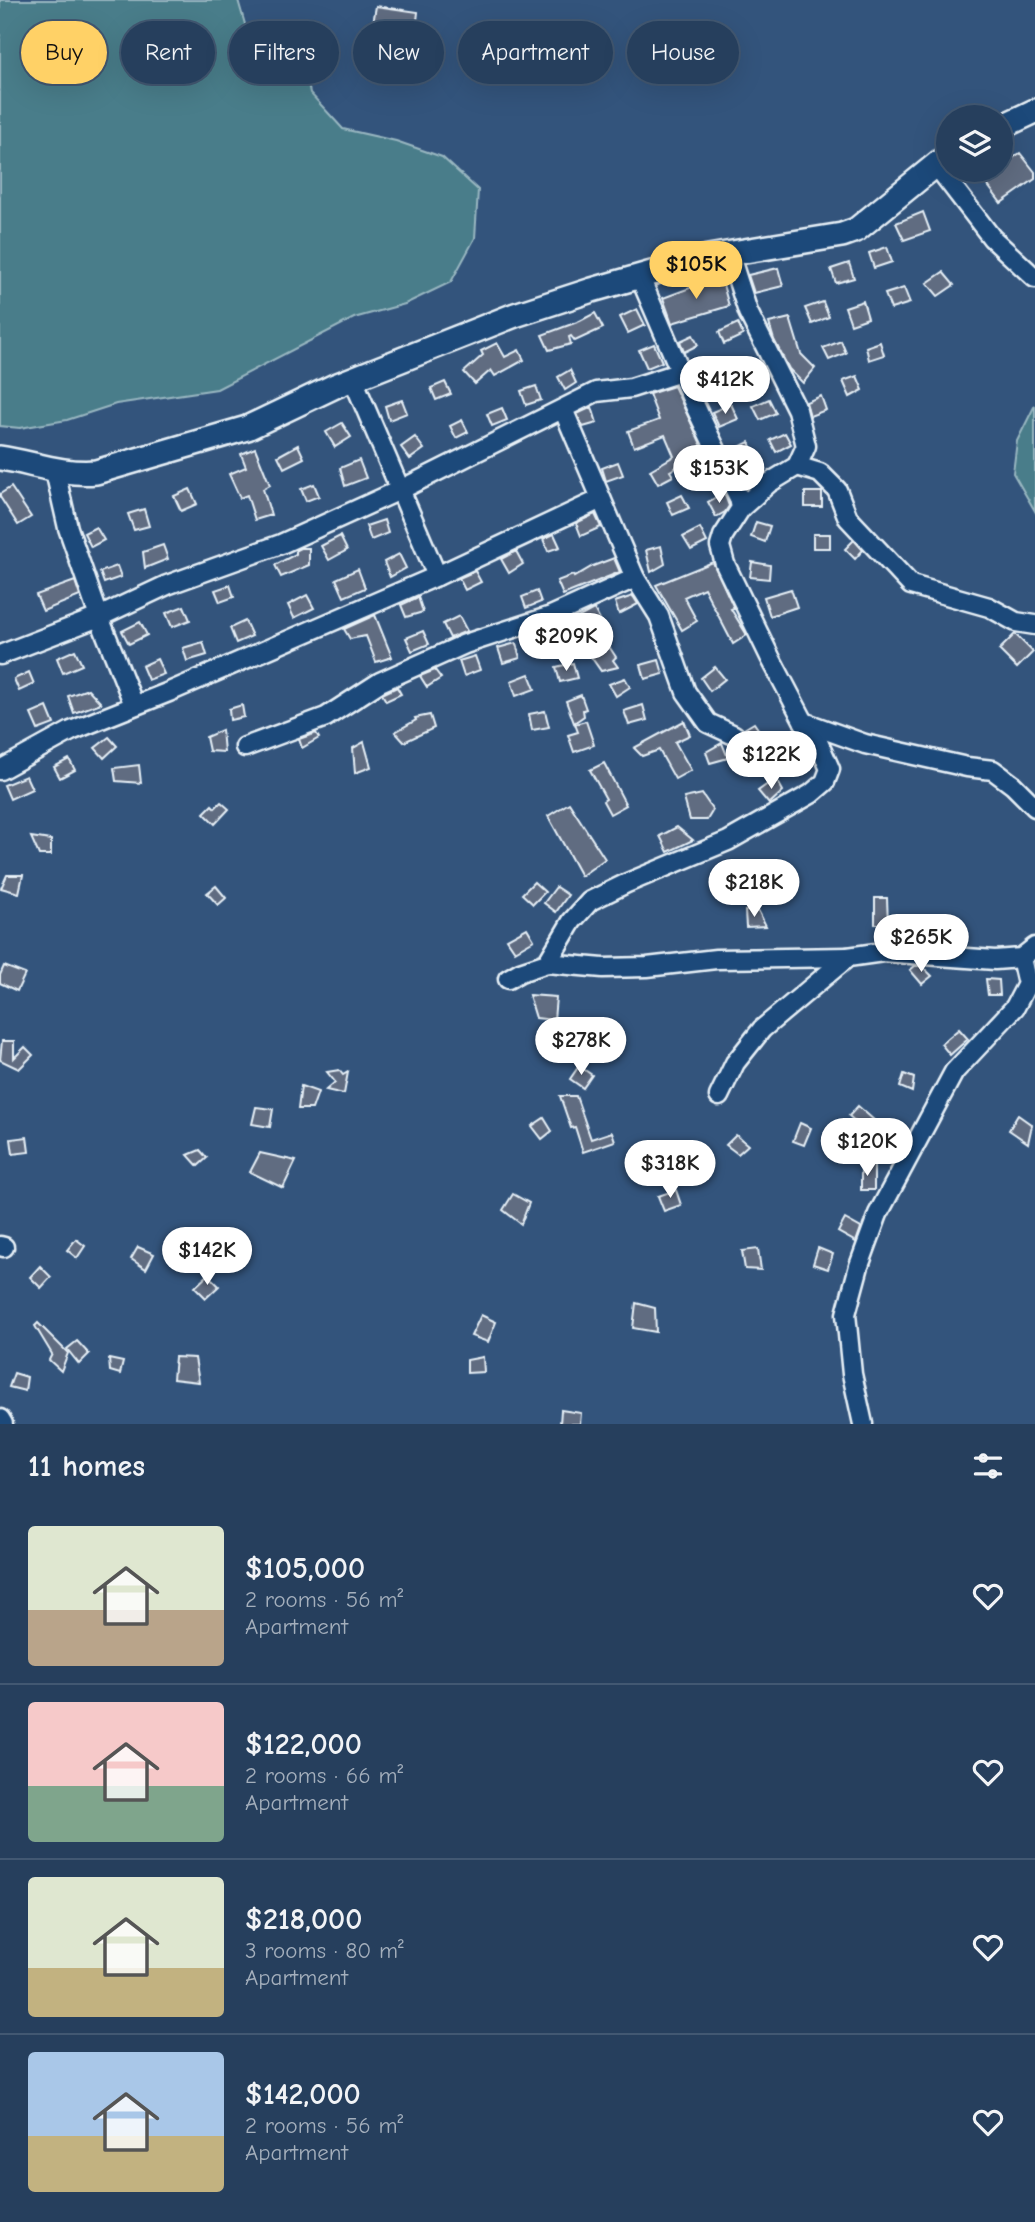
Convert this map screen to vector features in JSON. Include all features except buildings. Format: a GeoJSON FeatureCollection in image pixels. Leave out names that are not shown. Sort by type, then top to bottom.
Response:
{"type":"FeatureCollection","features":[{"type":"Feature","properties":{"kind":"main road"},"geometry":{"type":"LineString","coordinates":[[1013,121],[1035,111]]}},
{"type":"Feature","properties":{"kind":"main road"},"geometry":{"type":"LineString","coordinates":[[0,458],[55,471],[77,474],[96,472],[247,428],[353,379],[515,315],[639,275],[729,253],[856,230],[936,165]]}},
{"type":"Feature","properties":{"kind":"street"},"geometry":{"type":"LineString","coordinates":[[956,182],[992,238],[1035,278]]}},
{"type":"Feature","properties":{"kind":"street"},"geometry":{"type":"LineString","coordinates":[[547,963],[572,921],[590,901],[728,841],[811,794],[825,782],[830,769],[725,564],[720,546],[723,536],[741,508],[769,484],[797,466],[806,446],[797,410],[748,312],[729,253]]}},
{"type":"Feature","properties":{"kind":"street"},"geometry":{"type":"LineString","coordinates":[[639,275],[739,498],[741,508]]}},
{"type":"Feature","properties":{"kind":"street"},"geometry":{"type":"LineString","coordinates":[[0,655],[99,617],[167,585],[281,544],[400,491],[596,392],[631,388],[681,372]]}},
{"type":"Feature","properties":{"kind":"street"},"geometry":{"type":"LineString","coordinates":[[353,379],[437,576]]}},
{"type":"Feature","properties":{"kind":"street"},"geometry":{"type":"LineString","coordinates":[[563,409],[635,578],[659,616],[686,692],[708,723],[734,735]]}},
{"type":"Feature","properties":{"kind":"street"},"geometry":{"type":"LineString","coordinates":[[797,466],[820,473],[837,490],[848,518],[911,585],[989,607],[1016,622],[1035,625]]}},
{"type":"Feature","properties":{"kind":"street"},"geometry":{"type":"LineString","coordinates":[[55,471],[68,528],[134,705]]}},
{"type":"Feature","properties":{"kind":"street"},"geometry":{"type":"LineString","coordinates":[[0,770],[71,731],[437,576],[601,499]]}},
{"type":"Feature","properties":{"kind":"street"},"geometry":{"type":"LineString","coordinates":[[245,747],[326,717],[380,682],[465,644],[551,616],[635,578]]}},
{"type":"Feature","properties":{"kind":"street"},"geometry":{"type":"LineString","coordinates":[[804,722],[865,744],[967,767],[993,770],[1035,807]]}},
{"type":"Feature","properties":{"kind":"street"},"geometry":{"type":"LineString","coordinates":[[508,979],[547,963],[614,968],[716,959],[848,957],[883,952],[995,960],[1028,952],[1031,982],[1016,1007],[954,1072],[878,1214],[859,1266],[846,1314],[852,1374],[863,1424]]}},
{"type":"Feature","properties":{"kind":"street"},"geometry":{"type":"LineString","coordinates":[[719,1096],[735,1063],[762,1030],[848,957]]}},
{"type":"Feature","properties":{"kind":"street"},"geometry":{"type":"LineString","coordinates":[[0,1419],[3,1424]]}},
{"type":"Feature","properties":{"kind":"green space"},"geometry":{"type":"Polygon","coordinates":[[[0,0],[238,0],[244,21],[229,21],[229,84],[308,84],[310,93],[343,129],[396,141],[442,157],[478,190],[475,238],[451,282],[405,304],[354,318],[217,389],[116,404],[67,420],[20,428],[0,426],[0,0]]]}},
{"type":"Feature","properties":{"kind":"green space"},"geometry":{"type":"Polygon","coordinates":[[[1035,405],[1035,511],[1013,473],[1017,441],[1035,405]]]}}]}
